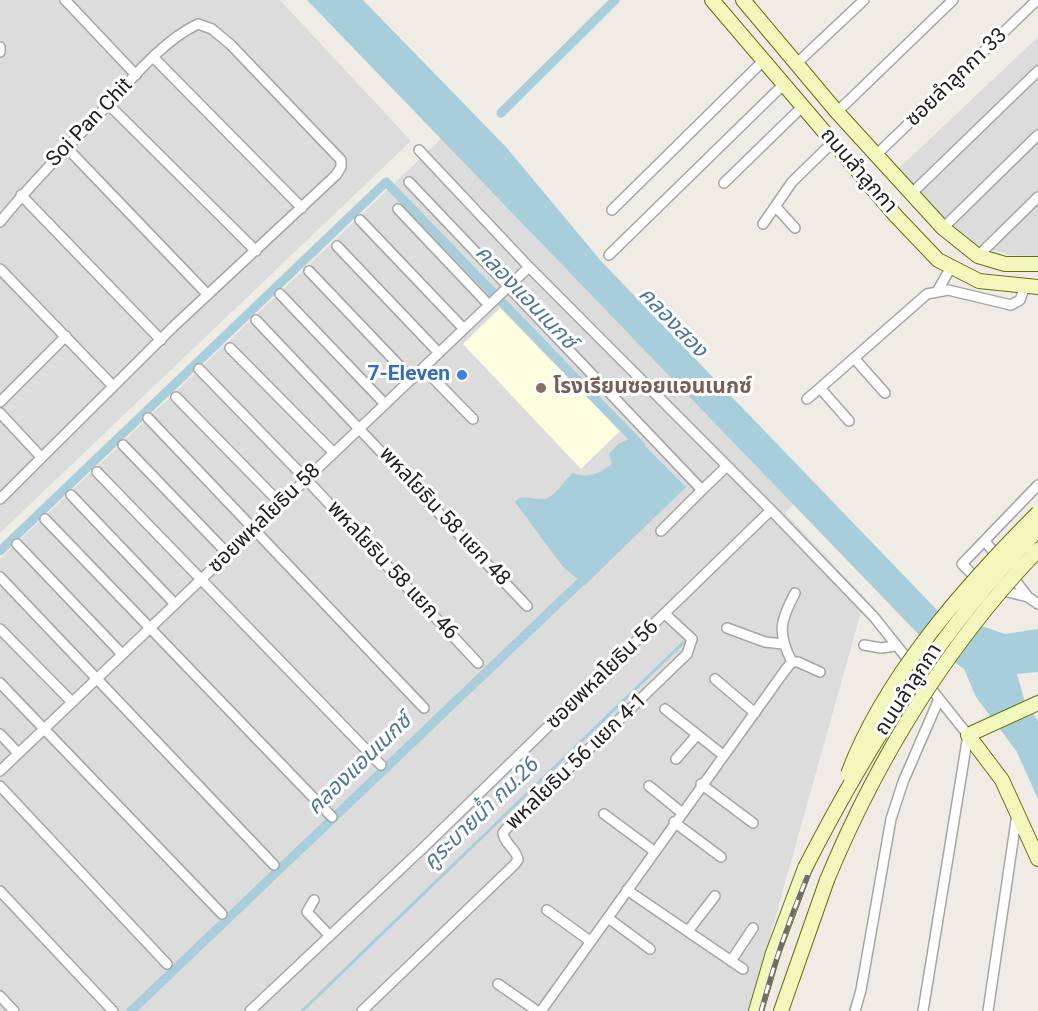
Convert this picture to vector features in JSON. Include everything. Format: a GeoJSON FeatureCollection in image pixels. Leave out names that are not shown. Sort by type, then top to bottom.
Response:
{"type":"FeatureCollection","features":[{"type":"Feature","properties":{"kind":"main road","name":"ถนนลำลูกกา"},"geometry":{"type":"LineString","coordinates":[[712,0],[832,142],[938,260],[979,281],[1031,286]]}},
{"type":"Feature","properties":{"kind":"main road","name":"ถนนลำลูกกา"},"geometry":{"type":"LineString","coordinates":[[743,0],[837,112],[943,228],[978,256],[1005,264],[1038,264]]}},
{"type":"Feature","properties":{"kind":"main road"},"geometry":{"type":"LineString","coordinates":[[838,804],[858,750],[900,677],[969,587],[1038,513]]}},
{"type":"Feature","properties":{"kind":"main road","name":"ถนนลำลูกกา"},"geometry":{"type":"LineString","coordinates":[[756,1011],[776,945],[805,868],[838,804],[893,712],[942,641],[986,587],[1038,530]]}},
{"type":"Feature","properties":{"kind":"main road","name":"ถนนลำลูกกา"},"geometry":{"type":"LineString","coordinates":[[781,1011],[826,880],[867,791],[906,721],[969,629],[1038,550]]}},
{"type":"Feature","properties":{"kind":"main road"},"geometry":{"type":"LineString","coordinates":[[1034,704],[968,735],[1002,780],[1038,859]]}},
{"type":"Feature","properties":{"kind":"street"},"geometry":{"type":"LineString","coordinates":[[65,0],[136,75]]}},
{"type":"Feature","properties":{"kind":"street"},"geometry":{"type":"LineString","coordinates":[[796,64],[864,0]]}},
{"type":"Feature","properties":{"kind":"street"},"geometry":{"type":"LineString","coordinates":[[837,112],[952,0]]}},
{"type":"Feature","properties":{"kind":"street","name":"ซอยลำลูกกา 33"},"geometry":{"type":"LineString","coordinates":[[876,155],[1037,0]]}},
{"type":"Feature","properties":{"kind":"street","name":"Soi Pan Chit"},"geometry":{"type":"LineString","coordinates":[[0,222],[21,195],[136,75],[186,29],[198,24],[212,28],[231,45],[341,160],[341,167],[336,175],[302,208]]}},
{"type":"Feature","properties":{"kind":"street"},"geometry":{"type":"LineString","coordinates":[[0,47],[0,52]]}},
{"type":"Feature","properties":{"kind":"street"},"geometry":{"type":"LineString","coordinates":[[0,499],[113,386],[302,208],[154,58]]}},
{"type":"Feature","properties":{"kind":"street"},"geometry":{"type":"LineString","coordinates":[[612,210],[763,61]]}},
{"type":"Feature","properties":{"kind":"street"},"geometry":{"type":"LineString","coordinates":[[911,194],[1038,71]]}},
{"type":"Feature","properties":{"kind":"street"},"geometry":{"type":"LineString","coordinates":[[609,255],[783,84]]}},
{"type":"Feature","properties":{"kind":"street"},"geometry":{"type":"LineString","coordinates":[[108,104],[256,251]]}},
{"type":"Feature","properties":{"kind":"street"},"geometry":{"type":"LineString","coordinates":[[724,183],[802,107]]}},
{"type":"Feature","properties":{"kind":"street"},"geometry":{"type":"LineString","coordinates":[[943,228],[1038,135]]}},
{"type":"Feature","properties":{"kind":"street"},"geometry":{"type":"LineString","coordinates":[[763,224],[806,165],[832,142]]}},
{"type":"Feature","properties":{"kind":"street"},"geometry":{"type":"LineString","coordinates":[[67,148],[208,295]]}},
{"type":"Feature","properties":{"kind":"street"},"geometry":{"type":"LineString","coordinates":[[419,150],[529,267],[874,617],[968,735],[922,1011]]}},
{"type":"Feature","properties":{"kind":"street"},"geometry":{"type":"LineString","coordinates":[[409,182],[498,297]]}},
{"type":"Feature","properties":{"kind":"street"},"geometry":{"type":"LineString","coordinates":[[21,195],[161,340]]}},
{"type":"Feature","properties":{"kind":"street"},"geometry":{"type":"LineString","coordinates":[[978,256],[1038,197]]}},
{"type":"Feature","properties":{"kind":"street"},"geometry":{"type":"LineString","coordinates":[[776,207],[795,228]]}},
{"type":"Feature","properties":{"kind":"street"},"geometry":{"type":"LineString","coordinates":[[398,209],[498,297],[702,490]]}},
{"type":"Feature","properties":{"kind":"street"},"geometry":{"type":"LineString","coordinates":[[360,220],[464,329]]}},
{"type":"Feature","properties":{"kind":"street"},"geometry":{"type":"LineString","coordinates":[[337,246],[439,353]]}},
{"type":"Feature","properties":{"kind":"street","name":"ซอยพหลโยธิน 58"},"geometry":{"type":"LineString","coordinates":[[0,771],[529,267]]}},
{"type":"Feature","properties":{"kind":"street"},"geometry":{"type":"LineString","coordinates":[[938,290],[951,267]]}},
{"type":"Feature","properties":{"kind":"street"},"geometry":{"type":"LineString","coordinates":[[0,268],[113,386]]}},
{"type":"Feature","properties":{"kind":"street"},"geometry":{"type":"LineString","coordinates":[[309,271],[412,379]]}},
{"type":"Feature","properties":{"kind":"street"},"geometry":{"type":"LineString","coordinates":[[807,399],[927,294],[938,290],[1011,305],[1020,300],[1031,286]]}},
{"type":"Feature","properties":{"kind":"street"},"geometry":{"type":"LineString","coordinates":[[280,294],[385,404]]}},
{"type":"Feature","properties":{"kind":"street","name":"พหลโยธิน 58 แยก 48"},"geometry":{"type":"LineString","coordinates":[[256,320],[527,606]]}},
{"type":"Feature","properties":{"kind":"street"},"geometry":{"type":"LineString","coordinates":[[0,402],[66,336]]}},
{"type":"Feature","properties":{"kind":"street"},"geometry":{"type":"LineString","coordinates":[[230,348],[334,453]]}},
{"type":"Feature","properties":{"kind":"street"},"geometry":{"type":"LineString","coordinates":[[854,358],[885,393]]}},
{"type":"Feature","properties":{"kind":"street"},"geometry":{"type":"LineString","coordinates":[[423,368],[472,419]]}},
{"type":"Feature","properties":{"kind":"street","name":"พหลโยธิน 58 แยก 46"},"geometry":{"type":"LineString","coordinates":[[199,369],[306,479],[478,663]]}},
{"type":"Feature","properties":{"kind":"street"},"geometry":{"type":"LineString","coordinates":[[820,388],[849,421]]}},
{"type":"Feature","properties":{"kind":"street"},"geometry":{"type":"LineString","coordinates":[[177,397],[280,504]]}},
{"type":"Feature","properties":{"kind":"street"},"geometry":{"type":"LineString","coordinates":[[0,413],[41,457]]}},
{"type":"Feature","properties":{"kind":"street"},"geometry":{"type":"LineString","coordinates":[[148,418],[424,708]]}},
{"type":"Feature","properties":{"kind":"street"},"geometry":{"type":"LineString","coordinates":[[123,445],[228,554]]}},
{"type":"Feature","properties":{"kind":"street"},"geometry":{"type":"LineString","coordinates":[[662,531],[726,467]]}},
{"type":"Feature","properties":{"kind":"street"},"geometry":{"type":"LineString","coordinates":[[97,472],[381,765]]}},
{"type":"Feature","properties":{"kind":"street"},"geometry":{"type":"LineString","coordinates":[[1028,597],[984,585],[962,564],[1038,485]]}},
{"type":"Feature","properties":{"kind":"street"},"geometry":{"type":"LineString","coordinates":[[71,495],[175,604]]}},
{"type":"Feature","properties":{"kind":"street","name":"ซอยพหลโยธิน 56"},"geometry":{"type":"LineString","coordinates":[[250,1011],[771,510]]}},
{"type":"Feature","properties":{"kind":"street"},"geometry":{"type":"LineString","coordinates":[[45,519],[332,817]]}},
{"type":"Feature","properties":{"kind":"street"},"geometry":{"type":"LineString","coordinates":[[985,541],[1028,597],[1038,604]]}},
{"type":"Feature","properties":{"kind":"street"},"geometry":{"type":"LineString","coordinates":[[17,544],[122,654]]}},
{"type":"Feature","properties":{"kind":"street"},"geometry":{"type":"LineString","coordinates":[[0,577],[274,865]]}},
{"type":"Feature","properties":{"kind":"street"},"geometry":{"type":"LineString","coordinates":[[792,662],[783,644],[783,616],[795,593]]}},
{"type":"Feature","properties":{"kind":"street","name":"พหลโยธิน 56 แยก 4-1"},"geometry":{"type":"LineString","coordinates":[[362,1011],[518,860],[517,854],[504,839],[503,833],[507,828],[687,654],[692,639],[665,614]]}},
{"type":"Feature","properties":{"kind":"street"},"geometry":{"type":"LineString","coordinates":[[727,628],[765,642],[783,644]]}},
{"type":"Feature","properties":{"kind":"street"},"geometry":{"type":"LineString","coordinates":[[0,629],[72,702]]}},
{"type":"Feature","properties":{"kind":"street"},"geometry":{"type":"LineString","coordinates":[[864,645],[880,648],[895,645]]}},
{"type":"Feature","properties":{"kind":"street"},"geometry":{"type":"LineString","coordinates":[[792,662],[798,662],[820,672]]}},
{"type":"Feature","properties":{"kind":"street"},"geometry":{"type":"LineString","coordinates":[[498,984],[539,1011],[608,918],[701,784],[792,662]]}},
{"type":"Feature","properties":{"kind":"street"},"geometry":{"type":"LineString","coordinates":[[715,679],[755,712]]}},
{"type":"Feature","properties":{"kind":"street"},"geometry":{"type":"LineString","coordinates":[[0,683],[222,914]]}},
{"type":"Feature","properties":{"kind":"street"},"geometry":{"type":"LineString","coordinates":[[855,1011],[861,990],[891,819],[903,782],[939,699]]}},
{"type":"Feature","properties":{"kind":"street"},"geometry":{"type":"LineString","coordinates":[[665,709],[723,755]]}},
{"type":"Feature","properties":{"kind":"street"},"geometry":{"type":"LineString","coordinates":[[0,734],[18,753]]}},
{"type":"Feature","properties":{"kind":"street"},"geometry":{"type":"LineString","coordinates":[[676,759],[697,735]]}},
{"type":"Feature","properties":{"kind":"street"},"geometry":{"type":"LineString","coordinates":[[701,784],[753,823]]}},
{"type":"Feature","properties":{"kind":"street"},"geometry":{"type":"LineString","coordinates":[[0,786],[167,964]]}},
{"type":"Feature","properties":{"kind":"street"},"geometry":{"type":"LineString","coordinates":[[649,786],[681,812]]}},
{"type":"Feature","properties":{"kind":"street"},"geometry":{"type":"LineString","coordinates":[[604,814],[654,851]]}},
{"type":"Feature","properties":{"kind":"street"},"geometry":{"type":"LineString","coordinates":[[988,1011],[1017,814]]}},
{"type":"Feature","properties":{"kind":"street"},"geometry":{"type":"LineString","coordinates":[[674,822],[721,857]]}},
{"type":"Feature","properties":{"kind":"street"},"geometry":{"type":"LineString","coordinates":[[627,890],[743,969]]}},
{"type":"Feature","properties":{"kind":"street"},"geometry":{"type":"LineString","coordinates":[[0,891],[113,1011]]}},
{"type":"Feature","properties":{"kind":"street"},"geometry":{"type":"LineString","coordinates":[[688,931],[715,896]]}},
{"type":"Feature","properties":{"kind":"street"},"geometry":{"type":"LineString","coordinates":[[314,900],[308,912],[329,935]]}},
{"type":"Feature","properties":{"kind":"street"},"geometry":{"type":"LineString","coordinates":[[547,910],[590,941]]}},
{"type":"Feature","properties":{"kind":"street"},"geometry":{"type":"LineString","coordinates":[[608,918],[650,949]]}},
{"type":"Feature","properties":{"kind":"street"},"geometry":{"type":"LineString","coordinates":[[731,961],[753,927]]}},
{"type":"Feature","properties":{"kind":"street"},"geometry":{"type":"LineString","coordinates":[[0,996],[14,1011]]}},
{"type":"Feature","properties":{"kind":"shaded area"},"geometry":{"type":"Polygon","coordinates":[[[0,0],[280,0],[411,141],[0,533],[0,0]]]}},
{"type":"Feature","properties":{"kind":"shaded area"},"geometry":{"type":"Polygon","coordinates":[[[1038,37],[1038,256],[1010,255],[973,244],[958,235],[898,169],[1038,37]]]}},
{"type":"Feature","properties":{"kind":"shaded area"},"geometry":{"type":"Polygon","coordinates":[[[443,137],[797,501],[785,513],[865,598],[749,1011],[0,1011],[0,559],[443,137]]]}},
{"type":"Feature","properties":{"kind":"shaded area","name":"โรงเรียนซอยแอนเนกซ์"},"geometry":{"type":"Polygon","coordinates":[[[500,308],[620,431],[581,469],[463,344],[500,308]]]}},
{"type":"Feature","properties":{"kind":"water"},"geometry":{"type":"Polygon","coordinates":[[[307,0],[363,0],[506,147],[601,261],[938,611],[1005,634],[1038,629],[1038,672],[1017,674],[1024,699],[1038,721],[1038,799],[1017,752],[976,697],[964,669],[922,638],[307,0]]]}},
{"type":"Feature","properties":{"kind":"water"},"geometry":{"type":"Polygon","coordinates":[[[635,436],[686,487],[585,585],[563,567],[515,502],[519,498],[547,498],[573,473],[589,475],[603,470],[612,464],[609,454],[618,444],[635,436]]]}},
{"type":"Feature","properties":{"kind":"waterway"},"geometry":{"type":"LineString","coordinates":[[501,113],[615,0]]}},
{"type":"Feature","properties":{"kind":"waterway","name":"คลองแอนเนกซ์"},"geometry":{"type":"LineString","coordinates":[[0,551],[386,182],[641,446]]}},
{"type":"Feature","properties":{"kind":"waterway","name":"คลองแอนเนกซ์"},"geometry":{"type":"LineString","coordinates":[[131,1011],[589,574]]}},
{"type":"Feature","properties":{"kind":"waterway","name":"คูระบายน้ำ กม.26"},"geometry":{"type":"LineString","coordinates":[[302,1011],[685,641]]}},
{"type":"Feature","properties":{"kind":"railway"},"geometry":{"type":"LineString","coordinates":[[761,1011],[782,944],[807,878],[836,815],[869,754],[906,694],[946,638],[990,583],[1038,532]]}},
{"type":"Feature","properties":{"kind":"place","name":"7-Eleven"},"geometry":{"type":"Point","coordinates":[462,375]}},
{"type":"Feature","properties":{"kind":"place","name":"โรงเรียนซอยแอนเนกซ์"},"geometry":{"type":"Point","coordinates":[541,388]}},
{"type":"Feature","properties":{"kind":"water label","name":"คลองสอง"},"geometry":{"type":"Point","coordinates":[672,323]}}]}
